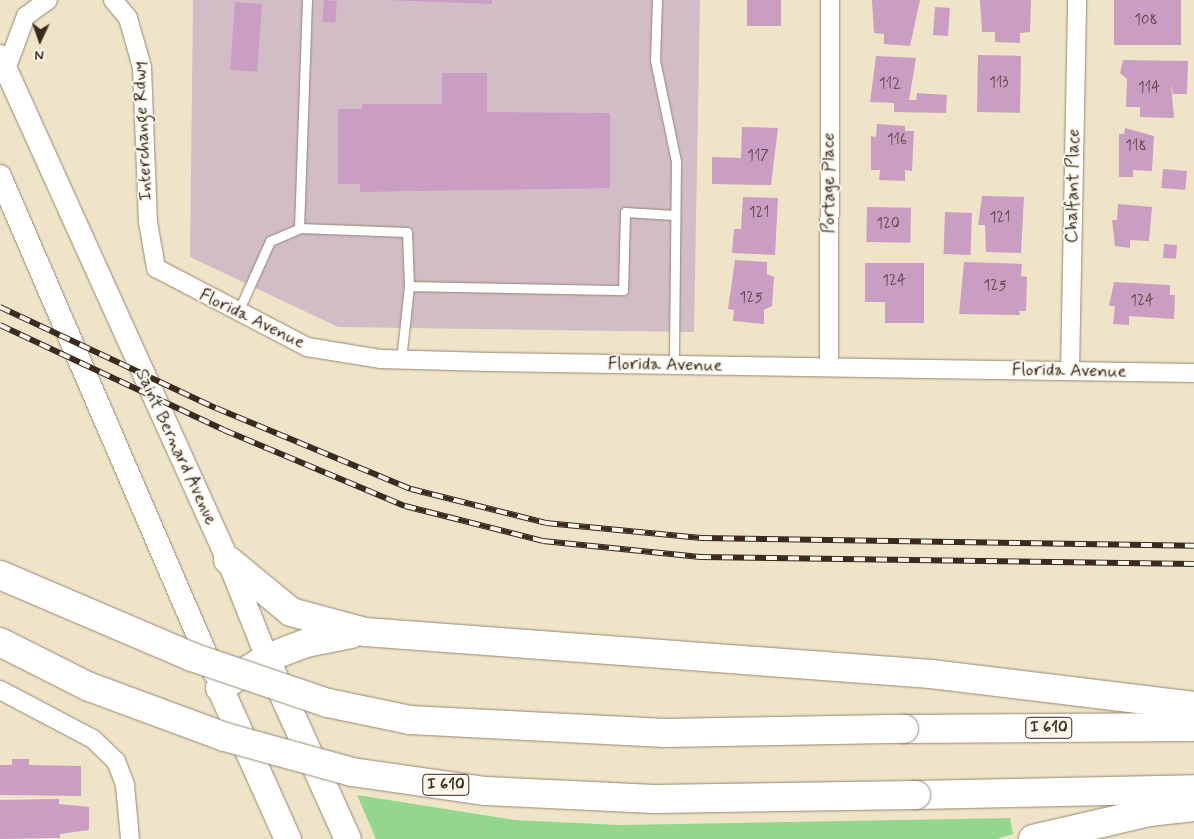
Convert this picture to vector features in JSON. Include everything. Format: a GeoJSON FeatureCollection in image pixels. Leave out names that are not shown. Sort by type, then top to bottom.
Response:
{"type":"FeatureCollection","features":[{"type":"Feature","properties":{"kind":"highway"},"geometry":{"type":"LineString","coordinates":[[228,560],[291,612],[365,632],[931,674],[1194,706]]}},
{"type":"Feature","properties":{"kind":"highway","name":"I 610"},"geometry":{"type":"LineString","coordinates":[[0,575],[192,658],[328,703],[410,720],[665,733],[1194,727]]}},
{"type":"Feature","properties":{"kind":"highway"},"geometry":{"type":"LineString","coordinates":[[220,688],[267,658],[331,636],[365,632]]}},
{"type":"Feature","properties":{"kind":"highway","name":"I 610"},"geometry":{"type":"LineString","coordinates":[[0,642],[87,686],[216,734],[352,772],[486,791],[654,799],[1194,789]]}},
{"type":"Feature","properties":{"kind":"highway"},"geometry":{"type":"LineString","coordinates":[[1033,839],[1149,812],[1194,807]]}},
{"type":"Feature","properties":{"kind":"main road","name":"Saint Bernard Avenue"},"geometry":{"type":"LineString","coordinates":[[267,658],[348,839]]}},
{"type":"Feature","properties":{"kind":"main road"},"geometry":{"type":"LineString","coordinates":[[220,688],[288,839]]}},
{"type":"Feature","properties":{"kind":"street"},"geometry":{"type":"LineString","coordinates":[[3,63],[26,16],[48,0]]}},
{"type":"Feature","properties":{"kind":"street","name":"Interchange Rdwy"},"geometry":{"type":"LineString","coordinates":[[113,0],[128,18],[142,67],[148,222],[156,268]]}},
{"type":"Feature","properties":{"kind":"street","name":"Portage Place"},"geometry":{"type":"LineString","coordinates":[[829,367],[830,0]]}},
{"type":"Feature","properties":{"kind":"street","name":"Chalfant Place"},"geometry":{"type":"LineString","coordinates":[[1070,371],[1076,0]]}},
{"type":"Feature","properties":{"kind":"street","name":"Saint Bernard Avenue"},"geometry":{"type":"LineString","coordinates":[[3,63],[228,560],[267,658]]}},
{"type":"Feature","properties":{"kind":"street"},"geometry":{"type":"LineString","coordinates":[[0,176],[220,688]]}},
{"type":"Feature","properties":{"kind":"street","name":"Florida Avenue"},"geometry":{"type":"LineString","coordinates":[[156,268],[237,314],[307,347],[339,355],[401,360],[1194,373]]}},
{"type":"Feature","properties":{"kind":"street"},"geometry":{"type":"LineString","coordinates":[[0,690],[93,738],[116,761],[126,785],[130,839]]}},
{"type":"Feature","properties":{"kind":"lane"},"geometry":{"type":"LineString","coordinates":[[301,228],[307,0]]}},
{"type":"Feature","properties":{"kind":"lane"},"geometry":{"type":"LineString","coordinates":[[657,0],[655,60],[676,161],[674,365]]}},
{"type":"Feature","properties":{"kind":"lane"},"geometry":{"type":"LineString","coordinates":[[409,286],[623,290],[625,212],[674,215]]}},
{"type":"Feature","properties":{"kind":"lane"},"geometry":{"type":"LineString","coordinates":[[237,314],[270,241],[301,228],[407,232],[409,286],[401,360]]}},
{"type":"Feature","properties":{"kind":"shaded area"},"geometry":{"type":"Polygon","coordinates":[[[193,0],[700,0],[694,332],[338,327],[190,257],[193,0]]]}},
{"type":"Feature","properties":{"kind":"green space"},"geometry":{"type":"Polygon","coordinates":[[[357,795],[514,820],[619,825],[1010,818],[1013,834],[997,839],[376,839],[357,795]]]}},
{"type":"Feature","properties":{"kind":"building"},"geometry":{"type":"Polygon","coordinates":[[[324,0],[337,1],[335,23],[322,22],[324,0]]]}},
{"type":"Feature","properties":{"kind":"building"},"geometry":{"type":"Polygon","coordinates":[[[385,0],[492,0],[492,4],[385,0]]]}},
{"type":"Feature","properties":{"kind":"building"},"geometry":{"type":"Polygon","coordinates":[[[747,0],[781,0],[781,26],[747,26],[747,0]]]}},
{"type":"Feature","properties":{"kind":"building"},"geometry":{"type":"Polygon","coordinates":[[[872,0],[920,0],[910,46],[884,44],[884,34],[874,33],[872,0]]]}},
{"type":"Feature","properties":{"kind":"building"},"geometry":{"type":"Polygon","coordinates":[[[980,0],[1031,0],[1030,32],[1020,33],[1020,43],[995,42],[995,32],[982,32],[980,0]]]}},
{"type":"Feature","properties":{"kind":"building"},"geometry":{"type":"Polygon","coordinates":[[[1114,0],[1181,0],[1181,45],[1114,45],[1114,0]]]}},
{"type":"Feature","properties":{"kind":"building"},"geometry":{"type":"Polygon","coordinates":[[[235,2],[262,4],[257,72],[230,70],[235,2]]]}},
{"type":"Feature","properties":{"kind":"building"},"geometry":{"type":"Polygon","coordinates":[[[935,7],[950,8],[948,36],[933,35],[935,7]]]}},
{"type":"Feature","properties":{"kind":"building"},"geometry":{"type":"Polygon","coordinates":[[[978,55],[1021,56],[1020,113],[977,112],[978,55]]]}},
{"type":"Feature","properties":{"kind":"building"},"geometry":{"type":"Polygon","coordinates":[[[876,56],[916,58],[909,100],[916,100],[917,93],[947,95],[946,113],[894,112],[894,103],[870,102],[876,56]]]}},
{"type":"Feature","properties":{"kind":"building"},"geometry":{"type":"Polygon","coordinates":[[[1123,60],[1188,61],[1187,94],[1173,94],[1171,84],[1174,118],[1140,117],[1140,107],[1126,107],[1127,79],[1120,73],[1123,60]]]}},
{"type":"Feature","properties":{"kind":"building"},"geometry":{"type":"Polygon","coordinates":[[[442,73],[487,73],[487,112],[610,113],[610,188],[360,192],[360,184],[338,184],[338,109],[362,109],[362,104],[442,104],[442,73]]]}},
{"type":"Feature","properties":{"kind":"building"},"geometry":{"type":"Polygon","coordinates":[[[877,124],[905,126],[905,131],[914,131],[912,171],[905,170],[905,181],[879,180],[880,170],[871,170],[871,136],[876,137],[877,124]]]}},
{"type":"Feature","properties":{"kind":"building"},"geometry":{"type":"Polygon","coordinates":[[[742,127],[778,128],[771,185],[712,184],[712,157],[741,158],[742,127]]]}},
{"type":"Feature","properties":{"kind":"building"},"geometry":{"type":"Polygon","coordinates":[[[1125,128],[1154,136],[1152,171],[1133,170],[1133,177],[1119,177],[1119,134],[1124,134],[1125,128]]]}},
{"type":"Feature","properties":{"kind":"building"},"geometry":{"type":"Polygon","coordinates":[[[1163,169],[1187,171],[1185,190],[1161,188],[1163,169]]]}},
{"type":"Feature","properties":{"kind":"building"},"geometry":{"type":"Polygon","coordinates":[[[982,196],[1024,197],[1021,253],[986,252],[985,225],[978,225],[982,196]]]}},
{"type":"Feature","properties":{"kind":"building"},"geometry":{"type":"Polygon","coordinates":[[[743,197],[778,198],[775,255],[732,253],[734,229],[741,229],[743,197]]]}},
{"type":"Feature","properties":{"kind":"building"},"geometry":{"type":"Polygon","coordinates":[[[1118,204],[1152,207],[1149,241],[1130,240],[1130,248],[1115,246],[1112,220],[1117,220],[1118,204]]]}},
{"type":"Feature","properties":{"kind":"building"},"geometry":{"type":"Polygon","coordinates":[[[867,207],[911,208],[910,243],[866,242],[867,207]]]}},
{"type":"Feature","properties":{"kind":"building"},"geometry":{"type":"Polygon","coordinates":[[[945,212],[972,213],[971,255],[944,254],[945,212]]]}},
{"type":"Feature","properties":{"kind":"building"},"geometry":{"type":"Polygon","coordinates":[[[1164,244],[1177,245],[1176,259],[1163,258],[1164,244]]]}},
{"type":"Feature","properties":{"kind":"building"},"geometry":{"type":"Polygon","coordinates":[[[735,260],[767,262],[767,274],[774,277],[772,306],[764,310],[764,324],[733,321],[734,310],[728,309],[735,260]]]}},
{"type":"Feature","properties":{"kind":"building"},"geometry":{"type":"Polygon","coordinates":[[[964,262],[1022,264],[1021,276],[1027,277],[1026,311],[1019,311],[1020,315],[959,314],[964,262]]]}},
{"type":"Feature","properties":{"kind":"building"},"geometry":{"type":"Polygon","coordinates":[[[865,263],[924,263],[924,323],[885,323],[885,302],[865,302],[865,263]]]}},
{"type":"Feature","properties":{"kind":"building"},"geometry":{"type":"Polygon","coordinates":[[[1114,282],[1170,285],[1170,295],[1175,295],[1174,319],[1129,316],[1129,325],[1113,324],[1115,306],[1109,306],[1114,282]]]}},
{"type":"Feature","properties":{"kind":"building"},"geometry":{"type":"Polygon","coordinates":[[[12,759],[29,759],[29,765],[81,766],[81,796],[0,795],[0,765],[12,765],[12,759]]]}},
{"type":"Feature","properties":{"kind":"building"},"geometry":{"type":"Polygon","coordinates":[[[59,799],[59,804],[89,807],[89,830],[60,834],[60,838],[0,839],[0,800],[59,799]]]}},
{"type":"Feature","properties":{"kind":"railway"},"geometry":{"type":"LineString","coordinates":[[0,307],[216,408],[411,489],[546,523],[701,538],[1194,546]]}},
{"type":"Feature","properties":{"kind":"railway"},"geometry":{"type":"LineString","coordinates":[[0,325],[224,430],[405,506],[543,541],[700,557],[1194,564]]}}]}
